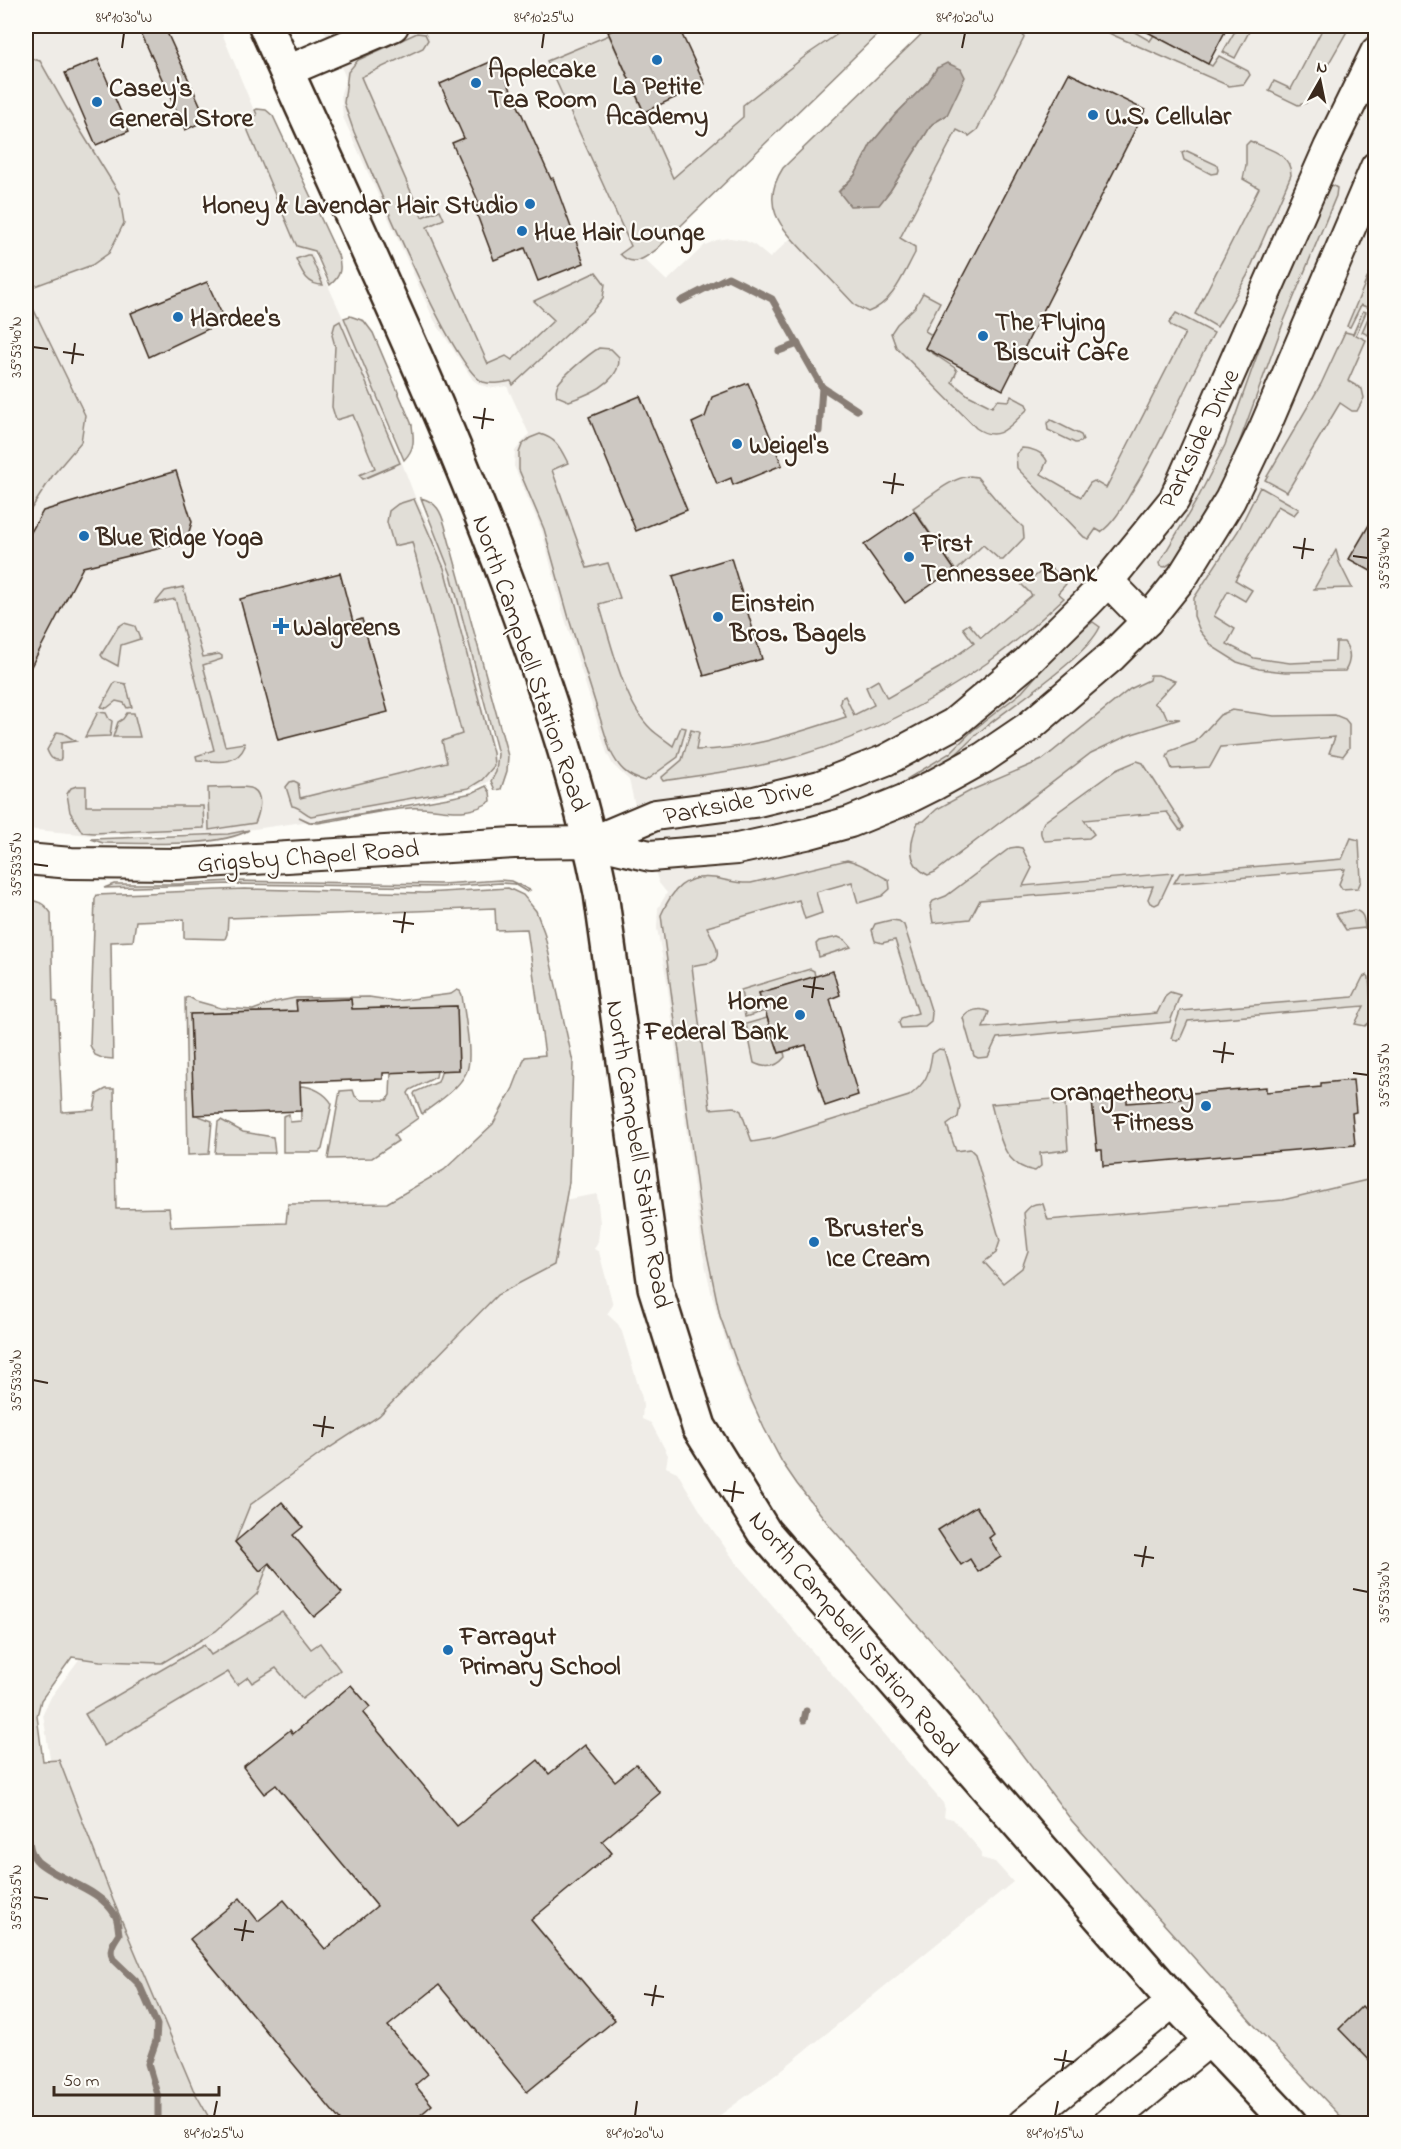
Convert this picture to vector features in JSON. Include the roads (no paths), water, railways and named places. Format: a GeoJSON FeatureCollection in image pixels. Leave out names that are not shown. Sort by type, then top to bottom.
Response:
{"type":"FeatureCollection","features":[{"type":"Feature","properties":{"kind":"main road","name":"North Campbell Station Road"},"geometry":{"type":"LineString","coordinates":[[266,26],[408,340],[500,558],[554,712],[591,842],[601,893],[655,1287],[699,1427],[764,1532],[1174,2001],[1290,2124]]}},
{"type":"Feature","properties":{"kind":"street"},"geometry":{"type":"LineString","coordinates":[[287,71],[393,26]]}},
{"type":"Feature","properties":{"kind":"street","name":"Parkside Drive"},"geometry":{"type":"LineString","coordinates":[[591,842],[656,815],[754,802],[820,786],[886,760],[953,724],[1027,662],[1108,581],[1174,500],[1329,148],[1376,52]]}},
{"type":"Feature","properties":{"kind":"street"},"geometry":{"type":"LineString","coordinates":[[1329,148],[1375,168]]}},
{"type":"Feature","properties":{"kind":"street","name":"Parkside Drive"},"geometry":{"type":"LineString","coordinates":[[591,842],[650,856],[737,849],[850,822],[904,800],[983,758],[1030,726],[1112,656],[1147,621],[1182,576],[1230,501],[1265,427],[1375,168]]}},
{"type":"Feature","properties":{"kind":"street"},"geometry":{"type":"LineString","coordinates":[[1108,581],[1147,621]]}},
{"type":"Feature","properties":{"kind":"street","name":"Grigsby Chapel Road"},"geometry":{"type":"LineString","coordinates":[[26,859],[70,863],[175,864],[502,843],[591,842]]}},
{"type":"Feature","properties":{"kind":"street"},"geometry":{"type":"LineString","coordinates":[[1023,2124],[1174,2001]]}},
{"type":"Feature","properties":{"kind":"street"},"geometry":{"type":"LineString","coordinates":[[1108,2124],[1210,2040]]}},
{"type":"Feature","properties":{"kind":"waterway"},"geometry":{"type":"LineString","coordinates":[[681,301],[728,277],[772,299],[822,387],[857,410]]}},
{"type":"Feature","properties":{"kind":"waterway"},"geometry":{"type":"LineString","coordinates":[[779,351],[798,344]]}},
{"type":"Feature","properties":{"kind":"waterway"},"geometry":{"type":"LineString","coordinates":[[819,431],[822,387]]}},
{"type":"Feature","properties":{"kind":"waterway"},"geometry":{"type":"LineString","coordinates":[[804,1720],[806,1711]]}},
{"type":"Feature","properties":{"kind":"waterway"},"geometry":{"type":"LineString","coordinates":[[26,1823],[30,1849],[34,1858],[47,1869],[100,1898],[116,1917],[119,1934],[112,1946],[113,1959],[139,1984],[157,2025],[156,2041],[148,2064],[158,2097],[158,2124]]}},
{"type":"Feature","properties":{"kind":"place","name":"La Petite Academy"},"geometry":{"type":"Point","coordinates":[657,60]}},
{"type":"Feature","properties":{"kind":"place","name":"Applecake Tea Room"},"geometry":{"type":"Point","coordinates":[476,83]}},
{"type":"Feature","properties":{"kind":"place","name":"Casey's General Store"},"geometry":{"type":"Point","coordinates":[97,102]}},
{"type":"Feature","properties":{"kind":"place","name":"U.S. Cellular"},"geometry":{"type":"Point","coordinates":[1093,115]}},
{"type":"Feature","properties":{"kind":"place","name":"Honey & Lavendar Hair Studio"},"geometry":{"type":"Point","coordinates":[530,204]}},
{"type":"Feature","properties":{"kind":"place","name":"Hue Hair Lounge"},"geometry":{"type":"Point","coordinates":[522,231]}},
{"type":"Feature","properties":{"kind":"place","name":"Hardee's"},"geometry":{"type":"Point","coordinates":[178,317]}},
{"type":"Feature","properties":{"kind":"place","name":"The Flying Biscuit Cafe"},"geometry":{"type":"Point","coordinates":[983,336]}},
{"type":"Feature","properties":{"kind":"place","name":"Weigel's"},"geometry":{"type":"Point","coordinates":[737,444]}},
{"type":"Feature","properties":{"kind":"place","name":"Blue Ridge Yoga"},"geometry":{"type":"Point","coordinates":[84,536]}},
{"type":"Feature","properties":{"kind":"place","name":"First Tennessee Bank"},"geometry":{"type":"Point","coordinates":[909,557]}},
{"type":"Feature","properties":{"kind":"place","name":"Einstein Bros. Bagels"},"geometry":{"type":"Point","coordinates":[718,617]}},
{"type":"Feature","properties":{"kind":"place","name":"Walgreens"},"geometry":{"type":"Point","coordinates":[281,626]}},
{"type":"Feature","properties":{"kind":"place","name":"Home Federal Bank"},"geometry":{"type":"Point","coordinates":[800,1015]}},
{"type":"Feature","properties":{"kind":"place","name":"Orangetheory Fitness"},"geometry":{"type":"Point","coordinates":[1206,1106]}},
{"type":"Feature","properties":{"kind":"place","name":"Bruster's Ice Cream"},"geometry":{"type":"Point","coordinates":[814,1242]}},
{"type":"Feature","properties":{"kind":"place","name":"Farragut Primary School"},"geometry":{"type":"Point","coordinates":[448,1650]}}]}
